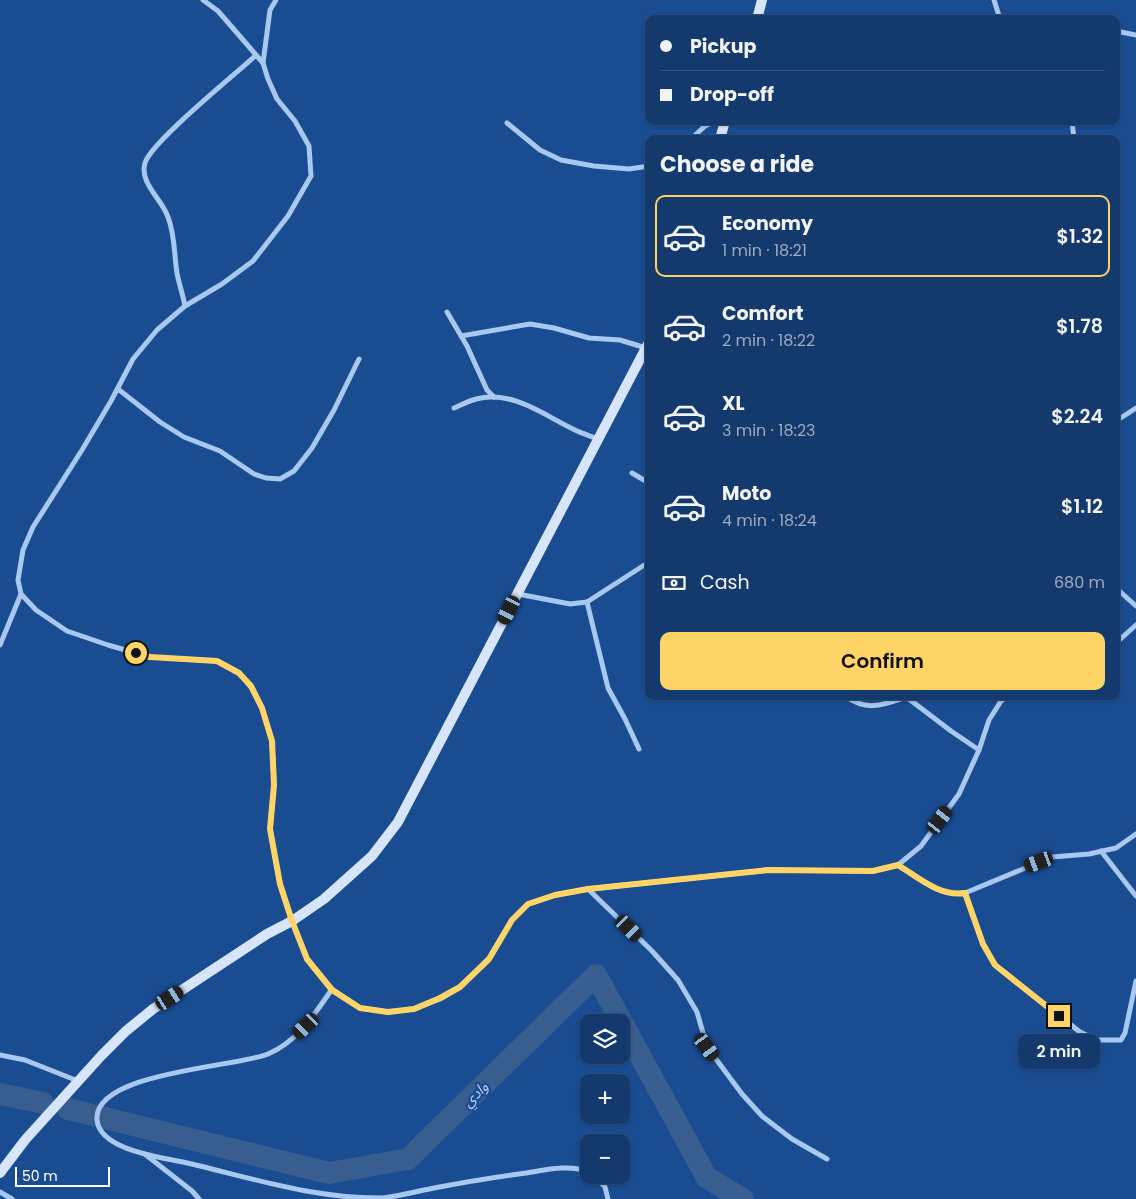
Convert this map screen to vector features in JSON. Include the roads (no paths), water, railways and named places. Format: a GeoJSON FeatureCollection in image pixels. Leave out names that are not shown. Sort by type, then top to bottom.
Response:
{"type":"FeatureCollection","features":[{"type":"Feature","properties":{"kind":"main road"},"geometry":{"type":"LineString","coordinates":[[757,15],[762,0]]}},
{"type":"Feature","properties":{"kind":"main road"},"geometry":{"type":"LineString","coordinates":[[0,1173],[25,1140],[126,1031],[154,1009],[267,934],[292,921],[324,899],[372,856],[398,822],[645,349]]}},
{"type":"Feature","properties":{"kind":"street"},"geometry":{"type":"LineString","coordinates":[[203,0],[218,11],[264,63]]}},
{"type":"Feature","properties":{"kind":"street"},"geometry":{"type":"LineString","coordinates":[[276,0],[270,10],[264,63],[268,79],[277,99],[294,121],[309,146],[311,176],[288,216],[253,261],[222,284],[185,306],[157,330],[133,359],[82,450],[33,527],[23,550],[18,580],[21,594],[36,610],[68,632],[108,646],[150,657],[217,661],[239,673],[251,686],[262,708],[272,741],[274,785],[270,829],[280,884],[307,959],[332,990],[360,1008],[388,1012],[414,1009],[440,998],[460,987],[489,959],[512,920],[528,904],[555,895],[588,889],[768,870],[873,871],[898,865],[921,846],[959,794],[979,750],[989,720],[1002,700]]}},
{"type":"Feature","properties":{"kind":"street"},"geometry":{"type":"LineString","coordinates":[[994,0],[999,15]]}},
{"type":"Feature","properties":{"kind":"street"},"geometry":{"type":"LineString","coordinates":[[1120,32],[1136,35]]}},
{"type":"Feature","properties":{"kind":"street"},"geometry":{"type":"LineString","coordinates":[[185,306],[177,273],[174,240],[168,215],[155,198],[144,174],[145,163],[150,152],[256,55]]}},
{"type":"Feature","properties":{"kind":"street"},"geometry":{"type":"LineString","coordinates":[[507,123],[540,150],[561,160],[594,166],[629,169],[645,167]]}},
{"type":"Feature","properties":{"kind":"street"},"geometry":{"type":"LineString","coordinates":[[696,135],[708,125]]}},
{"type":"Feature","properties":{"kind":"street"},"geometry":{"type":"LineString","coordinates":[[447,312],[461,336],[487,390],[494,397]]}},
{"type":"Feature","properties":{"kind":"street"},"geometry":{"type":"LineString","coordinates":[[461,336],[530,324],[554,328],[588,338],[620,340],[645,345]]}},
{"type":"Feature","properties":{"kind":"street"},"geometry":{"type":"LineString","coordinates":[[118,388],[160,422],[184,437],[220,451],[254,474],[266,478],[280,479],[294,471],[312,448],[334,410],[359,359]]}},
{"type":"Feature","properties":{"kind":"street"},"geometry":{"type":"LineString","coordinates":[[454,408],[475,399],[494,397],[519,402],[544,412],[572,428],[598,439]]}},
{"type":"Feature","properties":{"kind":"street"},"geometry":{"type":"LineString","coordinates":[[1120,418],[1136,408]]}},
{"type":"Feature","properties":{"kind":"street"},"geometry":{"type":"LineString","coordinates":[[632,473],[645,481]]}},
{"type":"Feature","properties":{"kind":"street"},"geometry":{"type":"LineString","coordinates":[[518,594],[570,604],[587,602],[645,565]]}},
{"type":"Feature","properties":{"kind":"street"},"geometry":{"type":"LineString","coordinates":[[1120,592],[1136,606]]}},
{"type":"Feature","properties":{"kind":"street"},"geometry":{"type":"LineString","coordinates":[[0,645],[21,594]]}},
{"type":"Feature","properties":{"kind":"street"},"geometry":{"type":"LineString","coordinates":[[587,602],[608,688],[639,749]]}},
{"type":"Feature","properties":{"kind":"street"},"geometry":{"type":"LineString","coordinates":[[1120,640],[1136,625]]}},
{"type":"Feature","properties":{"kind":"street"},"geometry":{"type":"LineString","coordinates":[[852,700],[861,705],[880,706],[896,700]]}},
{"type":"Feature","properties":{"kind":"street"},"geometry":{"type":"LineString","coordinates":[[911,700],[979,750]]}},
{"type":"Feature","properties":{"kind":"street"},"geometry":{"type":"LineString","coordinates":[[898,865],[938,890],[956,894],[965,893],[1052,857],[1116,848],[1136,834]]}},
{"type":"Feature","properties":{"kind":"street"},"geometry":{"type":"LineString","coordinates":[[1100,851],[1136,896]]}},
{"type":"Feature","properties":{"kind":"street"},"geometry":{"type":"LineString","coordinates":[[588,889],[652,951],[678,980],[697,1012],[707,1047],[742,1094],[762,1116],[792,1139],[827,1159]]}},
{"type":"Feature","properties":{"kind":"street"},"geometry":{"type":"LineString","coordinates":[[965,893],[983,944],[995,965],[1080,1032],[1097,1040],[1121,1040],[1125,1033],[1136,981]]}},
{"type":"Feature","properties":{"kind":"street"},"geometry":{"type":"LineString","coordinates":[[332,990],[306,1026],[290,1042],[267,1054],[251,1059],[162,1075],[124,1088],[103,1102],[97,1117],[98,1124],[103,1132],[130,1150],[302,1193],[342,1199],[383,1198],[465,1182],[551,1169],[580,1168]]}},
{"type":"Feature","properties":{"kind":"street"},"geometry":{"type":"LineString","coordinates":[[0,1055],[25,1060],[79,1081]]}},
{"type":"Feature","properties":{"kind":"street"},"geometry":{"type":"LineString","coordinates":[[144,1153],[192,1191],[199,1199]]}},
{"type":"Feature","properties":{"kind":"street"},"geometry":{"type":"LineString","coordinates":[[602,1184],[608,1199]]}},
{"type":"Feature","properties":{"kind":"street"},"geometry":{"type":"LineString","coordinates":[[0,1192],[12,1199]]}},
{"type":"Feature","properties":{"kind":"waterway","name":"وادي"},"geometry":{"type":"LineString","coordinates":[[68,1109],[329,1173],[408,1159],[596,975],[707,1178],[743,1199]]}},
{"type":"Feature","properties":{"kind":"waterway","name":"وادي"},"geometry":{"type":"LineString","coordinates":[[0,1094],[43,1103]]}}]}
